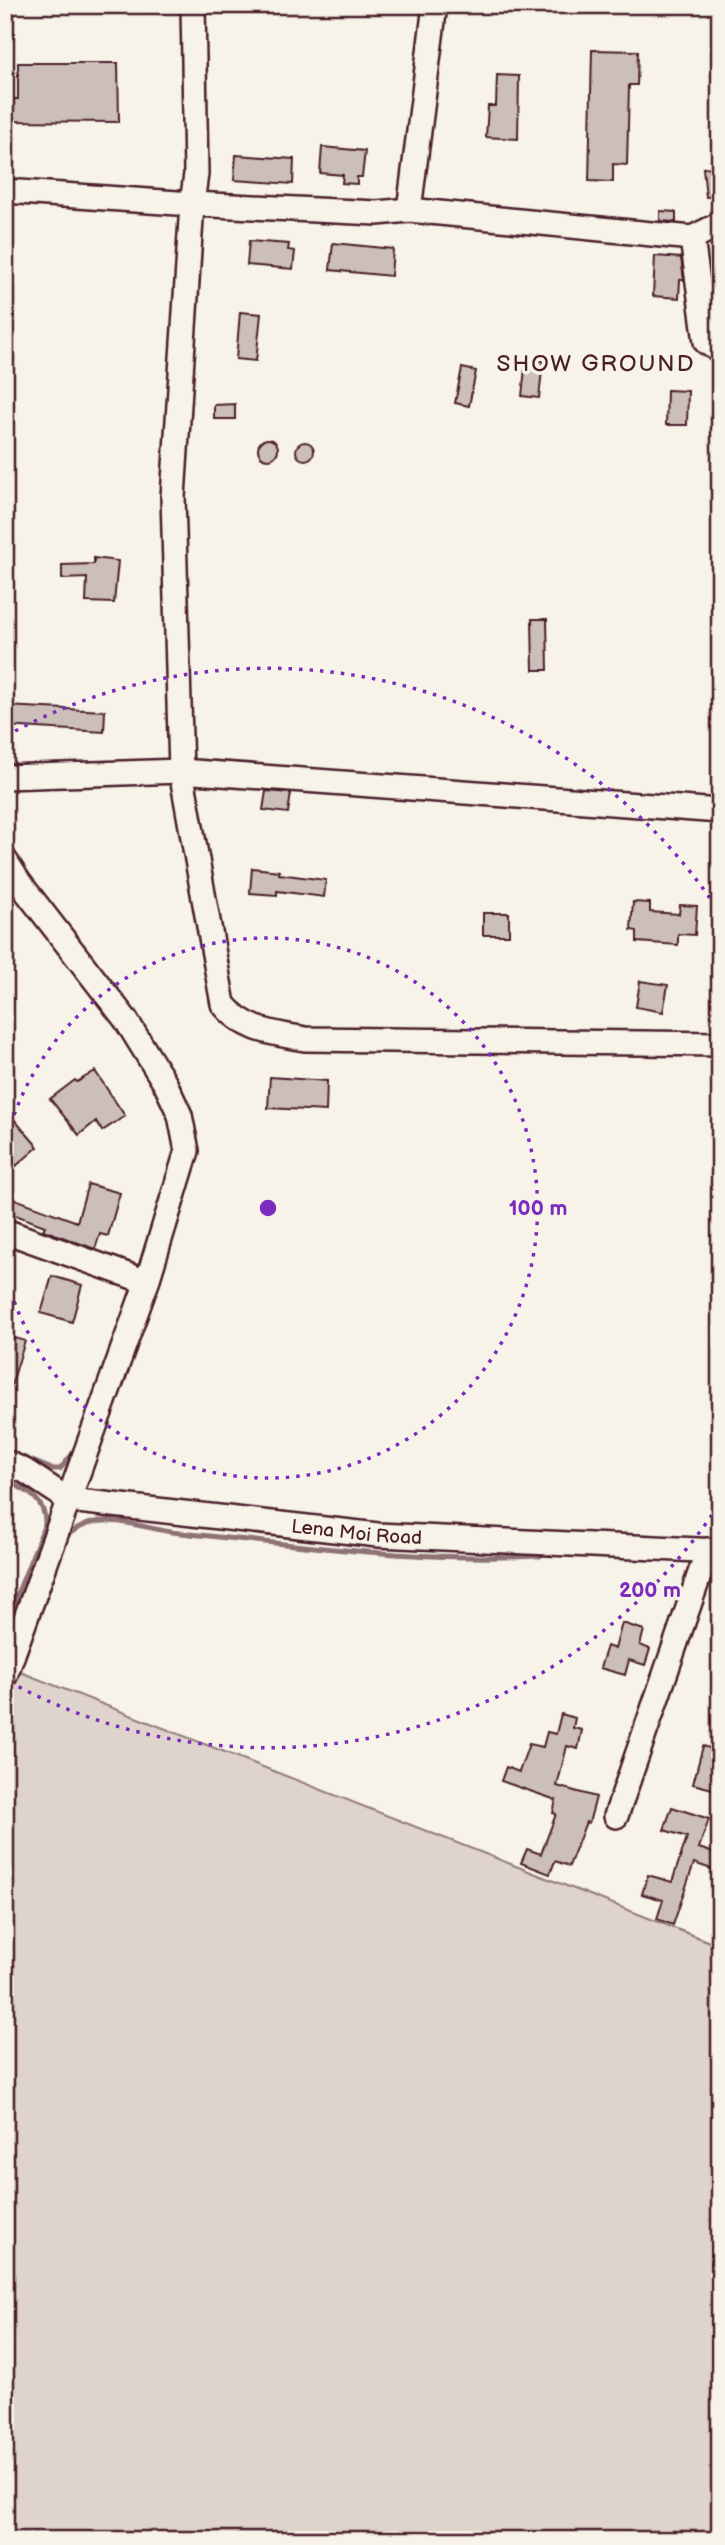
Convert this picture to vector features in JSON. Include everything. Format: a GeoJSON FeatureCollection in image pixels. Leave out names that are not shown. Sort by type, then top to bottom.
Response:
{"type":"FeatureCollection","features":[{"type":"Feature","properties":{"kind":"street"},"geometry":{"type":"LineString","coordinates":[[193,5],[196,174],[173,497],[181,771],[223,1004],[240,1022],[254,1029],[305,1039],[720,1044]]}},
{"type":"Feature","properties":{"kind":"street"},"geometry":{"type":"LineString","coordinates":[[409,210],[435,5]]}},
{"type":"Feature","properties":{"kind":"street"},"geometry":{"type":"LineString","coordinates":[[5,191],[377,213],[409,210],[692,238],[720,224]]}},
{"type":"Feature","properties":{"kind":"street"},"geometry":{"type":"LineString","coordinates":[[692,238],[706,342],[720,351]]}},
{"type":"Feature","properties":{"kind":"street"},"geometry":{"type":"LineString","coordinates":[[5,777],[181,771],[720,810]]}},
{"type":"Feature","properties":{"kind":"street"},"geometry":{"type":"LineString","coordinates":[[5,860],[19,883],[126,1020],[166,1085],[180,1115],[187,1152],[147,1282],[5,1676]]}},
{"type":"Feature","properties":{"kind":"street"},"geometry":{"type":"LineString","coordinates":[[5,1231],[147,1282]]}},
{"type":"Feature","properties":{"kind":"street","name":"Lena Moi Road"},"geometry":{"type":"LineString","coordinates":[[5,1462],[69,1500],[378,1535],[714,1550]]}},
{"type":"Feature","properties":{"kind":"street"},"geometry":{"type":"LineString","coordinates":[[616,1815],[714,1550]]}},
{"type":"Feature","properties":{"kind":"shaded area"},"geometry":{"type":"Polygon","coordinates":[[[5,1666],[720,1946],[720,2540],[5,2540],[5,1666]]]}},
{"type":"Feature","properties":{"kind":"building"},"geometry":{"type":"Polygon","coordinates":[[[592,50],[638,51],[637,85],[629,85],[627,165],[613,164],[613,182],[589,181],[592,50]]]}},
{"type":"Feature","properties":{"kind":"building"},"geometry":{"type":"Polygon","coordinates":[[[18,63],[118,63],[119,122],[7,121],[7,99],[18,99],[18,63]]]}},
{"type":"Feature","properties":{"kind":"building"},"geometry":{"type":"Polygon","coordinates":[[[497,75],[519,76],[518,139],[486,137],[488,106],[496,106],[497,75]]]}},
{"type":"Feature","properties":{"kind":"building"},"geometry":{"type":"Polygon","coordinates":[[[322,147],[365,151],[362,177],[357,177],[357,184],[342,183],[343,175],[320,173],[322,147]]]}},
{"type":"Feature","properties":{"kind":"building"},"geometry":{"type":"Polygon","coordinates":[[[236,155],[294,159],[293,184],[234,180],[236,155]]]}},
{"type":"Feature","properties":{"kind":"building"},"geometry":{"type":"Polygon","coordinates":[[[720,166],[720,196],[706,197],[703,168],[720,166]]]}},
{"type":"Feature","properties":{"kind":"building"},"geometry":{"type":"Polygon","coordinates":[[[660,211],[676,212],[676,222],[660,221],[660,211]]]}},
{"type":"Feature","properties":{"kind":"building"},"geometry":{"type":"Polygon","coordinates":[[[249,241],[289,244],[288,250],[295,251],[293,269],[247,265],[249,241]]]}},
{"type":"Feature","properties":{"kind":"building"},"geometry":{"type":"Polygon","coordinates":[[[333,243],[393,249],[391,276],[330,270],[333,243]]]}},
{"type":"Feature","properties":{"kind":"building"},"geometry":{"type":"Polygon","coordinates":[[[655,256],[681,258],[684,280],[680,280],[679,298],[653,296],[655,256]]]}},
{"type":"Feature","properties":{"kind":"building"},"geometry":{"type":"Polygon","coordinates":[[[240,312],[261,314],[256,361],[236,359],[240,312]]]}},
{"type":"Feature","properties":{"kind":"building"},"geometry":{"type":"Polygon","coordinates":[[[526,359],[543,361],[539,398],[522,396],[526,359]]]}},
{"type":"Feature","properties":{"kind":"building"},"geometry":{"type":"Polygon","coordinates":[[[462,368],[476,371],[469,406],[455,403],[462,368]]]}},
{"type":"Feature","properties":{"kind":"building"},"geometry":{"type":"Polygon","coordinates":[[[667,390],[688,391],[687,425],[666,425],[667,390]]]}},
{"type":"Feature","properties":{"kind":"building"},"geometry":{"type":"Polygon","coordinates":[[[235,404],[235,419],[214,419],[214,405],[235,404]]]}},
{"type":"Feature","properties":{"kind":"building"},"geometry":{"type":"Polygon","coordinates":[[[268,439],[275,442],[278,449],[275,456],[268,459],[261,456],[258,449],[261,442],[268,439]]]}},
{"type":"Feature","properties":{"kind":"building"},"geometry":{"type":"Polygon","coordinates":[[[301,442],[309,442],[314,451],[312,458],[301,460],[296,455],[296,447],[301,442]]]}},
{"type":"Feature","properties":{"kind":"building"},"geometry":{"type":"Polygon","coordinates":[[[94,558],[118,561],[114,603],[86,602],[87,578],[62,579],[62,565],[94,564],[94,558]]]}},
{"type":"Feature","properties":{"kind":"building"},"geometry":{"type":"Polygon","coordinates":[[[532,619],[547,619],[548,670],[533,670],[532,619]]]}},
{"type":"Feature","properties":{"kind":"building"},"geometry":{"type":"Polygon","coordinates":[[[5,706],[105,711],[104,732],[5,726],[5,706]]]}},
{"type":"Feature","properties":{"kind":"building"},"geometry":{"type":"Polygon","coordinates":[[[266,791],[291,793],[288,813],[263,810],[266,791]]]}},
{"type":"Feature","properties":{"kind":"building"},"geometry":{"type":"Polygon","coordinates":[[[252,868],[326,880],[324,897],[277,891],[277,895],[250,893],[252,868]]]}},
{"type":"Feature","properties":{"kind":"building"},"geometry":{"type":"Polygon","coordinates":[[[633,902],[650,903],[650,912],[679,914],[680,905],[697,906],[695,935],[678,934],[678,945],[637,942],[637,931],[631,930],[633,902]]]}},
{"type":"Feature","properties":{"kind":"building"},"geometry":{"type":"Polygon","coordinates":[[[483,913],[509,913],[509,935],[483,935],[483,913]]]}},
{"type":"Feature","properties":{"kind":"building"},"geometry":{"type":"Polygon","coordinates":[[[640,981],[668,985],[663,1012],[636,1007],[640,981]]]}},
{"type":"Feature","properties":{"kind":"building"},"geometry":{"type":"Polygon","coordinates":[[[95,1071],[125,1116],[102,1131],[96,1121],[79,1135],[50,1099],[75,1080],[77,1082],[95,1071]]]}},
{"type":"Feature","properties":{"kind":"building"},"geometry":{"type":"Polygon","coordinates":[[[270,1077],[327,1081],[326,1111],[268,1108],[270,1077]]]}},
{"type":"Feature","properties":{"kind":"building"},"geometry":{"type":"Polygon","coordinates":[[[5,1109],[38,1147],[16,1166],[5,1154],[5,1109]]]}},
{"type":"Feature","properties":{"kind":"building"},"geometry":{"type":"Polygon","coordinates":[[[88,1184],[120,1193],[108,1236],[100,1234],[95,1249],[43,1230],[45,1226],[10,1213],[15,1199],[77,1222],[88,1184]]]}},
{"type":"Feature","properties":{"kind":"building"},"geometry":{"type":"Polygon","coordinates":[[[52,1276],[82,1285],[72,1322],[41,1313],[52,1276]]]}},
{"type":"Feature","properties":{"kind":"building"},"geometry":{"type":"Polygon","coordinates":[[[5,1335],[25,1341],[9,1393],[5,1393],[5,1335]]]}},
{"type":"Feature","properties":{"kind":"building"},"geometry":{"type":"Polygon","coordinates":[[[622,1623],[644,1630],[640,1645],[650,1649],[645,1665],[629,1660],[625,1675],[600,1668],[607,1646],[615,1649],[622,1623]]]}},
{"type":"Feature","properties":{"kind":"building"},"geometry":{"type":"Polygon","coordinates":[[[561,1714],[575,1718],[573,1728],[582,1730],[578,1749],[567,1746],[557,1786],[596,1797],[589,1823],[586,1822],[569,1866],[555,1861],[550,1874],[521,1863],[527,1849],[541,1854],[556,1814],[553,1813],[556,1800],[501,1781],[506,1767],[519,1772],[529,1744],[543,1747],[547,1732],[556,1734],[561,1714]]]}},
{"type":"Feature","properties":{"kind":"building"},"geometry":{"type":"Polygon","coordinates":[[[703,1746],[720,1751],[720,1791],[693,1784],[703,1746]]]}},
{"type":"Feature","properties":{"kind":"building"},"geometry":{"type":"Polygon","coordinates":[[[672,1807],[709,1819],[699,1848],[720,1855],[720,1872],[694,1863],[673,1925],[657,1919],[663,1900],[642,1894],[648,1875],[672,1882],[687,1837],[664,1830],[672,1807]]]}},
{"type":"Feature","properties":{"kind":"waterway"},"geometry":{"type":"LineString","coordinates":[[5,1450],[52,1469],[60,1469],[74,1452]]}},
{"type":"Feature","properties":{"kind":"waterway"},"geometry":{"type":"LineString","coordinates":[[5,1480],[27,1491],[38,1501],[45,1524],[5,1625]]}},
{"type":"Feature","properties":{"kind":"waterway"},"geometry":{"type":"LineString","coordinates":[[64,1538],[84,1526],[107,1521],[180,1533],[405,1555],[540,1556]]}},
{"type":"Feature","properties":{"kind":"waterway"},"geometry":{"type":"LineString","coordinates":[[19,1671],[56,1568]]}},
{"type":"Feature","properties":{"kind":"waterway"},"geometry":{"type":"LineString","coordinates":[[5,1701],[15,1680]]}},
{"type":"Feature","properties":{"kind":"district","name":"SHOW GROUND"},"geometry":{"type":"Point","coordinates":[596,363]}}]}
